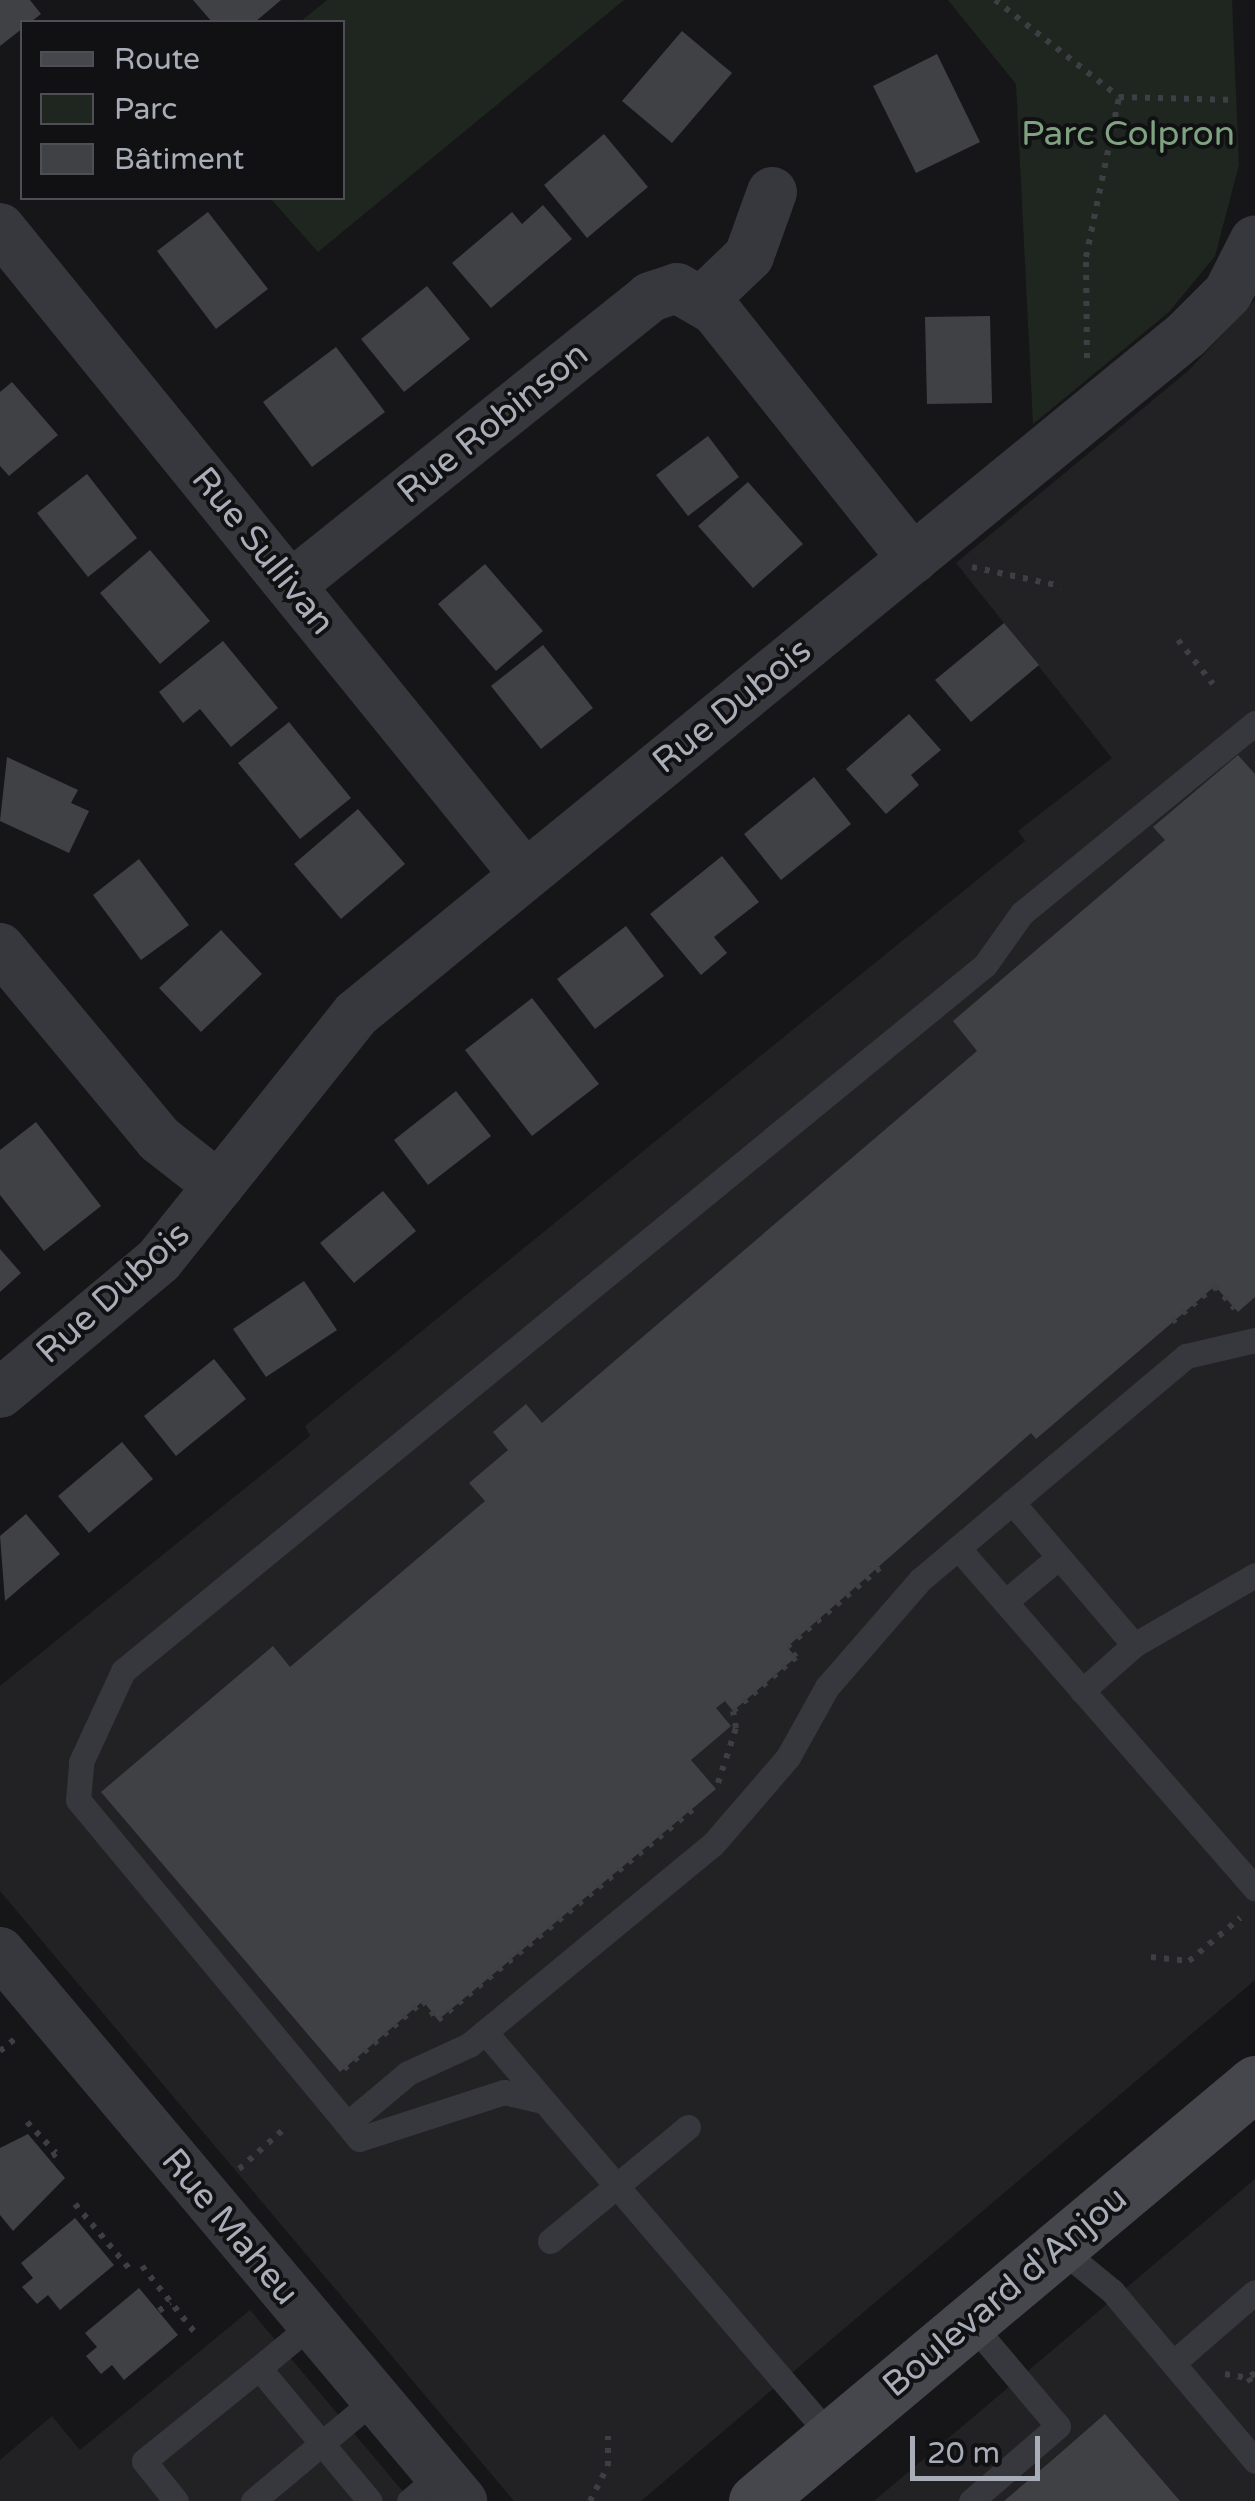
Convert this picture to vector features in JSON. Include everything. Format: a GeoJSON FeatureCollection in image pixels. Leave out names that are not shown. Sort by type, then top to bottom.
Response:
{"type":"FeatureCollection","features":[{"type":"Feature","properties":{"kind":"street"},"geometry":{"type":"LineString","coordinates":[[772,192],[749,256],[704,299],[935,561]]}},
{"type":"Feature","properties":{"kind":"street","name":"Rue Sullivan"},"geometry":{"type":"LineString","coordinates":[[3,237],[525,875]]}},
{"type":"Feature","properties":{"kind":"street","name":"Rue Dubois"},"geometry":{"type":"LineString","coordinates":[[0,1393],[158,1260],[356,1014],[525,875],[935,561],[1214,309],[1255,240]]}},
{"type":"Feature","properties":{"kind":"street","name":"Rue Robinson"},"geometry":{"type":"LineString","coordinates":[[291,585],[650,297],[677,288],[704,299]]}},
{"type":"Feature","properties":{"kind":"street","name":"Rue Dubois"},"geometry":{"type":"LineString","coordinates":[[0,948],[159,1139],[219,1186]]}},
{"type":"Feature","properties":{"kind":"street","name":"Rue Maheu"},"geometry":{"type":"LineString","coordinates":[[0,1952],[375,2399],[437,2492]]}},
{"type":"Feature","properties":{"kind":"street","name":"Boulevard d'Anjou"},"geometry":{"type":"LineString","coordinates":[[781,2493],[832,2438],[1255,2083]]}},
{"type":"Feature","properties":{"kind":"lane"},"geometry":{"type":"LineString","coordinates":[[353,2131],[78,1800],[81,1762],[123,1671],[984,965],[1022,913],[1255,723]]}},
{"type":"Feature","properties":{"kind":"lane"},"geometry":{"type":"LineString","coordinates":[[353,2131],[408,2072],[485,2032],[713,1844],[788,1757],[827,1687],[958,1548],[1186,1356],[1255,1340]]}},
{"type":"Feature","properties":{"kind":"lane"},"geometry":{"type":"LineString","coordinates":[[1012,1502],[1134,1644]]}},
{"type":"Feature","properties":{"kind":"lane"},"geometry":{"type":"LineString","coordinates":[[958,1548],[1254,1890]]}},
{"type":"Feature","properties":{"kind":"lane"},"geometry":{"type":"LineString","coordinates":[[1005,1602],[1059,1556]]}},
{"type":"Feature","properties":{"kind":"lane"},"geometry":{"type":"LineString","coordinates":[[1082,1691],[1134,1644],[1255,1574]]}},
{"type":"Feature","properties":{"kind":"lane"},"geometry":{"type":"LineString","coordinates":[[485,2032],[832,2438]]}},
{"type":"Feature","properties":{"kind":"lane"},"geometry":{"type":"LineString","coordinates":[[353,2131],[504,2092],[543,2101]]}},
{"type":"Feature","properties":{"kind":"lane"},"geometry":{"type":"LineString","coordinates":[[550,2241],[688,2127]]}},
{"type":"Feature","properties":{"kind":"lane"},"geometry":{"type":"LineString","coordinates":[[1058,2247],[1112,2291],[1255,2461]]}},
{"type":"Feature","properties":{"kind":"lane"},"geometry":{"type":"LineString","coordinates":[[1172,2363],[1255,2292]]}},
{"type":"Feature","properties":{"kind":"lane"},"geometry":{"type":"LineString","coordinates":[[970,2322],[1058,2426],[971,2501]]}},
{"type":"Feature","properties":{"kind":"lane"},"geometry":{"type":"LineString","coordinates":[[176,2501],[144,2461],[312,2324]]}},
{"type":"Feature","properties":{"kind":"lane"},"geometry":{"type":"LineString","coordinates":[[258,2368],[370,2501]]}},
{"type":"Feature","properties":{"kind":"lane"},"geometry":{"type":"LineString","coordinates":[[253,2501],[375,2399]]}},
{"type":"Feature","properties":{"kind":"path"},"geometry":{"type":"LineString","coordinates":[[995,0],[1119,97],[1236,100]]}},
{"type":"Feature","properties":{"kind":"path"},"geometry":{"type":"LineString","coordinates":[[1093,375],[1083,338],[1086,257],[1119,97]]}},
{"type":"Feature","properties":{"kind":"path"},"geometry":{"type":"LineString","coordinates":[[935,561],[1061,586]]}},
{"type":"Feature","properties":{"kind":"path"},"geometry":{"type":"LineString","coordinates":[[1178,640],[1213,684]]}},
{"type":"Feature","properties":{"kind":"path"},"geometry":{"type":"LineString","coordinates":[[1151,1957],[1189,1961],[1254,1890]]}},
{"type":"Feature","properties":{"kind":"path"},"geometry":{"type":"LineString","coordinates":[[27,2122],[56,2154],[49,2159]]}},
{"type":"Feature","properties":{"kind":"path"},"geometry":{"type":"LineString","coordinates":[[231,2175],[283,2130]]}},
{"type":"Feature","properties":{"kind":"path"},"geometry":{"type":"LineString","coordinates":[[76,2204],[98,2238],[133,2273]]}},
{"type":"Feature","properties":{"kind":"path"},"geometry":{"type":"LineString","coordinates":[[142,2266],[196,2334]]}},
{"type":"Feature","properties":{"kind":"path"},"geometry":{"type":"LineString","coordinates":[[159,2311],[170,2302]]}},
{"type":"Feature","properties":{"kind":"path"},"geometry":{"type":"LineString","coordinates":[[1255,2373],[1248,2378],[1255,2386]]}},
{"type":"Feature","properties":{"kind":"path"},"geometry":{"type":"LineString","coordinates":[[590,2501],[608,2466],[608,2436]]}},
{"type":"Feature","properties":{"kind":"shaded area"},"geometry":{"type":"Polygon","coordinates":[[[1255,300],[1255,1980],[641,2501],[514,2501],[0,1891],[0,1686],[310,1436],[305,1426],[1025,841],[1018,831],[1112,758],[956,563],[1188,371],[1255,300]]]}},
{"type":"Feature","properties":{"kind":"shaded area"},"geometry":{"type":"Polygon","coordinates":[[[1255,2179],[1255,2501],[874,2501],[1255,2179]]]}},
{"type":"Feature","properties":{"kind":"shaded area"},"geometry":{"type":"Polygon","coordinates":[[[250,2310],[411,2501],[0,2501],[0,2460],[52,2416],[80,2450],[250,2310]]]}},
{"type":"Feature","properties":{"kind":"green space"},"geometry":{"type":"Polygon","coordinates":[[[327,0],[624,0],[318,252],[272,200],[345,200],[345,20],[302,20],[327,0]]]}},
{"type":"Feature","properties":{"kind":"green space","name":"Parc Colpron"},"geometry":{"type":"Polygon","coordinates":[[[948,0],[1232,0],[1239,165],[1215,256],[1169,312],[1033,424],[1016,84],[948,0]]]}},
{"type":"Feature","properties":{"kind":"building"},"geometry":{"type":"Polygon","coordinates":[[[0,0],[30,0],[41,14],[33,20],[20,20],[20,30],[0,46],[0,0]]]}},
{"type":"Feature","properties":{"kind":"building"},"geometry":{"type":"Polygon","coordinates":[[[193,0],[281,0],[257,20],[210,20],[193,0]]]}},
{"type":"Feature","properties":{"kind":"building"},"geometry":{"type":"Polygon","coordinates":[[[682,31],[732,73],[672,143],[622,101],[682,31]]]}},
{"type":"Feature","properties":{"kind":"building"},"geometry":{"type":"Polygon","coordinates":[[[937,54],[980,142],[916,173],[873,86],[937,54]]]}},
{"type":"Feature","properties":{"kind":"building"},"geometry":{"type":"Polygon","coordinates":[[[604,134],[648,187],[587,238],[544,185],[604,134]]]}},
{"type":"Feature","properties":{"kind":"building"},"geometry":{"type":"Polygon","coordinates":[[[543,205],[572,239],[491,308],[452,263],[512,212],[522,224],[543,205]]]}},
{"type":"Feature","properties":{"kind":"building"},"geometry":{"type":"Polygon","coordinates":[[[208,212],[268,289],[216,329],[157,251],[208,212]]]}},
{"type":"Feature","properties":{"kind":"building"},"geometry":{"type":"Polygon","coordinates":[[[427,286],[470,339],[404,392],[361,339],[427,286]]]}},
{"type":"Feature","properties":{"kind":"building"},"geometry":{"type":"Polygon","coordinates":[[[990,316],[992,403],[927,404],[925,317],[990,316]]]}},
{"type":"Feature","properties":{"kind":"building"},"geometry":{"type":"Polygon","coordinates":[[[336,347],[385,412],[312,467],[263,402],[336,347]]]}},
{"type":"Feature","properties":{"kind":"building"},"geometry":{"type":"Polygon","coordinates":[[[12,382],[58,435],[9,476],[0,466],[0,392],[12,382]]]}},
{"type":"Feature","properties":{"kind":"building"},"geometry":{"type":"Polygon","coordinates":[[[708,436],[739,477],[688,516],[656,475],[708,436]]]}},
{"type":"Feature","properties":{"kind":"building"},"geometry":{"type":"Polygon","coordinates":[[[87,474],[137,538],[88,577],[37,513],[87,474]]]}},
{"type":"Feature","properties":{"kind":"building"},"geometry":{"type":"Polygon","coordinates":[[[748,482],[803,544],[753,588],[698,526],[748,482]]]}},
{"type":"Feature","properties":{"kind":"building"},"geometry":{"type":"Polygon","coordinates":[[[150,550],[210,621],[160,664],[100,593],[150,550]]]}},
{"type":"Feature","properties":{"kind":"building"},"geometry":{"type":"Polygon","coordinates":[[[485,564],[543,631],[496,671],[438,604],[485,564]]]}},
{"type":"Feature","properties":{"kind":"building"},"geometry":{"type":"Polygon","coordinates":[[[1004,623],[1039,665],[971,722],[935,680],[1004,623]]]}},
{"type":"Feature","properties":{"kind":"building"},"geometry":{"type":"Polygon","coordinates":[[[223,641],[278,708],[231,747],[200,709],[183,723],[159,692],[223,641]]]}},
{"type":"Feature","properties":{"kind":"building"},"geometry":{"type":"Polygon","coordinates":[[[543,645],[593,708],[541,749],[491,686],[543,645]]]}},
{"type":"Feature","properties":{"kind":"building"},"geometry":{"type":"Polygon","coordinates":[[[909,714],[941,750],[911,775],[919,785],[886,814],[846,769],[909,714]]]}},
{"type":"Feature","properties":{"kind":"building"},"geometry":{"type":"Polygon","coordinates":[[[289,722],[351,798],[300,839],[238,763],[289,722]]]}},
{"type":"Feature","properties":{"kind":"building"},"geometry":{"type":"Polygon","coordinates":[[[1238,755],[1255,774],[1255,1297],[1238,1312],[1215,1286],[1036,1439],[1031,1433],[787,1647],[796,1657],[733,1711],[725,1701],[716,1708],[731,1726],[691,1760],[716,1789],[438,2020],[423,2001],[340,2072],[101,1792],[273,1646],[290,1667],[485,1501],[469,1483],[508,1450],[493,1432],[526,1404],[542,1423],[977,1051],[953,1021],[1165,840],[1153,827],[1238,755]]]}},
{"type":"Feature","properties":{"kind":"building"},"geometry":{"type":"Polygon","coordinates":[[[7,757],[78,790],[71,803],[89,811],[69,853],[0,821],[7,757]]]}},
{"type":"Feature","properties":{"kind":"building"},"geometry":{"type":"Polygon","coordinates":[[[814,777],[851,824],[781,880],[744,834],[814,777]]]}},
{"type":"Feature","properties":{"kind":"building"},"geometry":{"type":"Polygon","coordinates":[[[358,809],[405,864],[341,919],[294,864],[358,809]]]}},
{"type":"Feature","properties":{"kind":"building"},"geometry":{"type":"Polygon","coordinates":[[[722,856],[759,902],[714,937],[727,953],[701,975],[650,914],[722,856]]]}},
{"type":"Feature","properties":{"kind":"building"},"geometry":{"type":"Polygon","coordinates":[[[139,859],[189,925],[141,960],[93,895],[139,859]]]}},
{"type":"Feature","properties":{"kind":"building"},"geometry":{"type":"Polygon","coordinates":[[[626,926],[664,976],[595,1029],[557,979],[626,926]]]}},
{"type":"Feature","properties":{"kind":"building"},"geometry":{"type":"Polygon","coordinates":[[[221,930],[262,974],[201,1032],[159,988],[221,930]]]}},
{"type":"Feature","properties":{"kind":"building"},"geometry":{"type":"Polygon","coordinates":[[[532,998],[599,1084],[532,1136],[465,1050],[532,998]]]}},
{"type":"Feature","properties":{"kind":"building"},"geometry":{"type":"Polygon","coordinates":[[[456,1091],[491,1136],[428,1185],[394,1140],[456,1091]]]}},
{"type":"Feature","properties":{"kind":"building"},"geometry":{"type":"Polygon","coordinates":[[[36,1122],[101,1206],[44,1251],[0,1195],[0,1150],[36,1122]]]}},
{"type":"Feature","properties":{"kind":"building"},"geometry":{"type":"Polygon","coordinates":[[[383,1191],[416,1231],[354,1283],[320,1243],[383,1191]]]}},
{"type":"Feature","properties":{"kind":"building"},"geometry":{"type":"Polygon","coordinates":[[[0,1249],[21,1273],[0,1292],[0,1249]]]}},
{"type":"Feature","properties":{"kind":"building"},"geometry":{"type":"Polygon","coordinates":[[[304,1281],[337,1330],[266,1377],[233,1329],[304,1281]]]}},
{"type":"Feature","properties":{"kind":"building"},"geometry":{"type":"Polygon","coordinates":[[[214,1359],[246,1399],[176,1456],[144,1416],[214,1359]]]}},
{"type":"Feature","properties":{"kind":"building"},"geometry":{"type":"Polygon","coordinates":[[[122,1442],[153,1479],[89,1533],[58,1496],[122,1442]]]}},
{"type":"Feature","properties":{"kind":"building"},"geometry":{"type":"Polygon","coordinates":[[[26,1514],[60,1554],[5,1601],[0,1536],[26,1514]]]}},
{"type":"Feature","properties":{"kind":"building"},"geometry":{"type":"Polygon","coordinates":[[[28,2134],[65,2178],[13,2231],[0,2215],[0,2148],[28,2134]]]}},
{"type":"Feature","properties":{"kind":"building"},"geometry":{"type":"Polygon","coordinates":[[[75,2218],[114,2265],[60,2310],[48,2295],[37,2304],[22,2287],[33,2278],[21,2263],[75,2218]]]}},
{"type":"Feature","properties":{"kind":"building"},"geometry":{"type":"Polygon","coordinates":[[[139,2288],[178,2335],[124,2380],[112,2365],[101,2374],[86,2356],[97,2347],[85,2333],[139,2288]]]}},
{"type":"Feature","properties":{"kind":"building"},"geometry":{"type":"Polygon","coordinates":[[[1105,2414],[1180,2501],[1004,2501],[1050,2462],[1105,2414]]]}}]}
